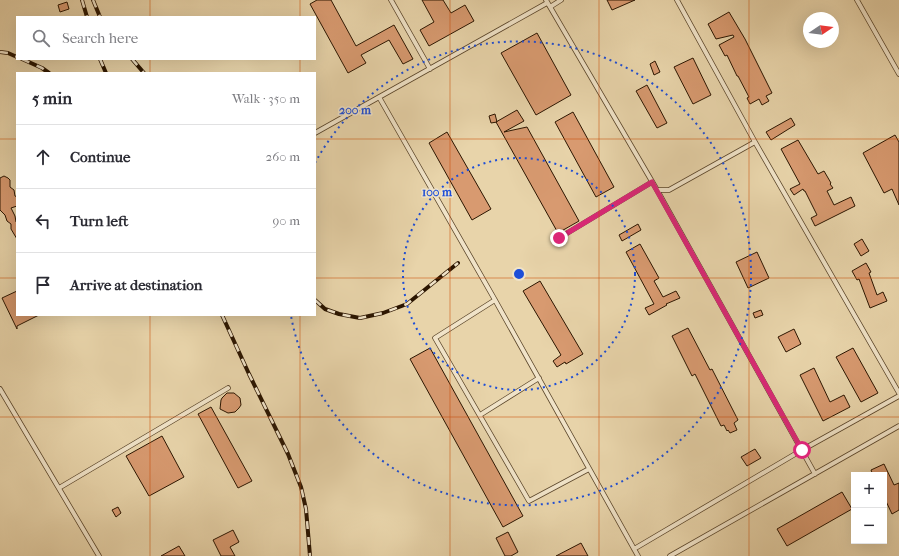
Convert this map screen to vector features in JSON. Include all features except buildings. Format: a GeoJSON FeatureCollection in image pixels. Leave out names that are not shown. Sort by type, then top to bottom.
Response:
{"type":"FeatureCollection","features":[{"type":"Feature","properties":{"kind":"lane"},"geometry":{"type":"LineString","coordinates":[[391,0],[430,69]]}},
{"type":"Feature","properties":{"kind":"lane"},"geometry":{"type":"LineString","coordinates":[[316,131],[548,3],[561,0]]}},
{"type":"Feature","properties":{"kind":"lane"},"geometry":{"type":"LineString","coordinates":[[677,0],[755,142],[899,393]]}},
{"type":"Feature","properties":{"kind":"lane"},"geometry":{"type":"LineString","coordinates":[[857,0],[899,74]]}},
{"type":"Feature","properties":{"kind":"lane"},"geometry":{"type":"LineString","coordinates":[[548,3],[657,190],[815,474]]}},
{"type":"Feature","properties":{"kind":"lane"},"geometry":{"type":"LineString","coordinates":[[379,97],[495,300],[638,556]]}},
{"type":"Feature","properties":{"kind":"lane"},"geometry":{"type":"LineString","coordinates":[[657,190],[669,190],[755,142]]}},
{"type":"Feature","properties":{"kind":"lane"},"geometry":{"type":"LineString","coordinates":[[559,238],[652,182]]}},
{"type":"Feature","properties":{"kind":"lane"},"geometry":{"type":"LineString","coordinates":[[495,300],[435,338],[529,501],[589,469]]}},
{"type":"Feature","properties":{"kind":"lane"},"geometry":{"type":"LineString","coordinates":[[480,415],[538,378]]}},
{"type":"Feature","properties":{"kind":"lane"},"geometry":{"type":"LineString","coordinates":[[59,488],[228,388]]}},
{"type":"Feature","properties":{"kind":"lane"},"geometry":{"type":"LineString","coordinates":[[0,389],[99,556]]}},
{"type":"Feature","properties":{"kind":"lane"},"geometry":{"type":"LineString","coordinates":[[634,549],[802,450],[899,396]]}},
{"type":"Feature","properties":{"kind":"lane"},"geometry":{"type":"LineString","coordinates":[[670,556],[899,426]]}},
{"type":"Feature","properties":{"kind":"railway"},"geometry":{"type":"LineString","coordinates":[[82,0],[87,16]]}},
{"type":"Feature","properties":{"kind":"railway"},"geometry":{"type":"LineString","coordinates":[[93,0],[100,16]]}},
{"type":"Feature","properties":{"kind":"railway"},"geometry":{"type":"LineString","coordinates":[[0,52],[8,53],[16,57]]}},
{"type":"Feature","properties":{"kind":"railway"},"geometry":{"type":"LineString","coordinates":[[24,60],[48,72]]}},
{"type":"Feature","properties":{"kind":"railway"},"geometry":{"type":"LineString","coordinates":[[100,60],[106,72]]}},
{"type":"Feature","properties":{"kind":"railway"},"geometry":{"type":"LineString","coordinates":[[133,60],[143,72]]}},
{"type":"Feature","properties":{"kind":"railway"},"geometry":{"type":"LineString","coordinates":[[316,301],[325,309],[339,314],[360,318],[383,313],[407,304],[458,263]]}},
{"type":"Feature","properties":{"kind":"railway"},"geometry":{"type":"LineString","coordinates":[[222,316],[288,454],[301,487],[306,509],[310,556]]}},
{"type":"Feature","properties":{"kind":"route"},"geometry":{"type":"LineString","coordinates":[[559,238],[652,182],[802,450]]}}]}
